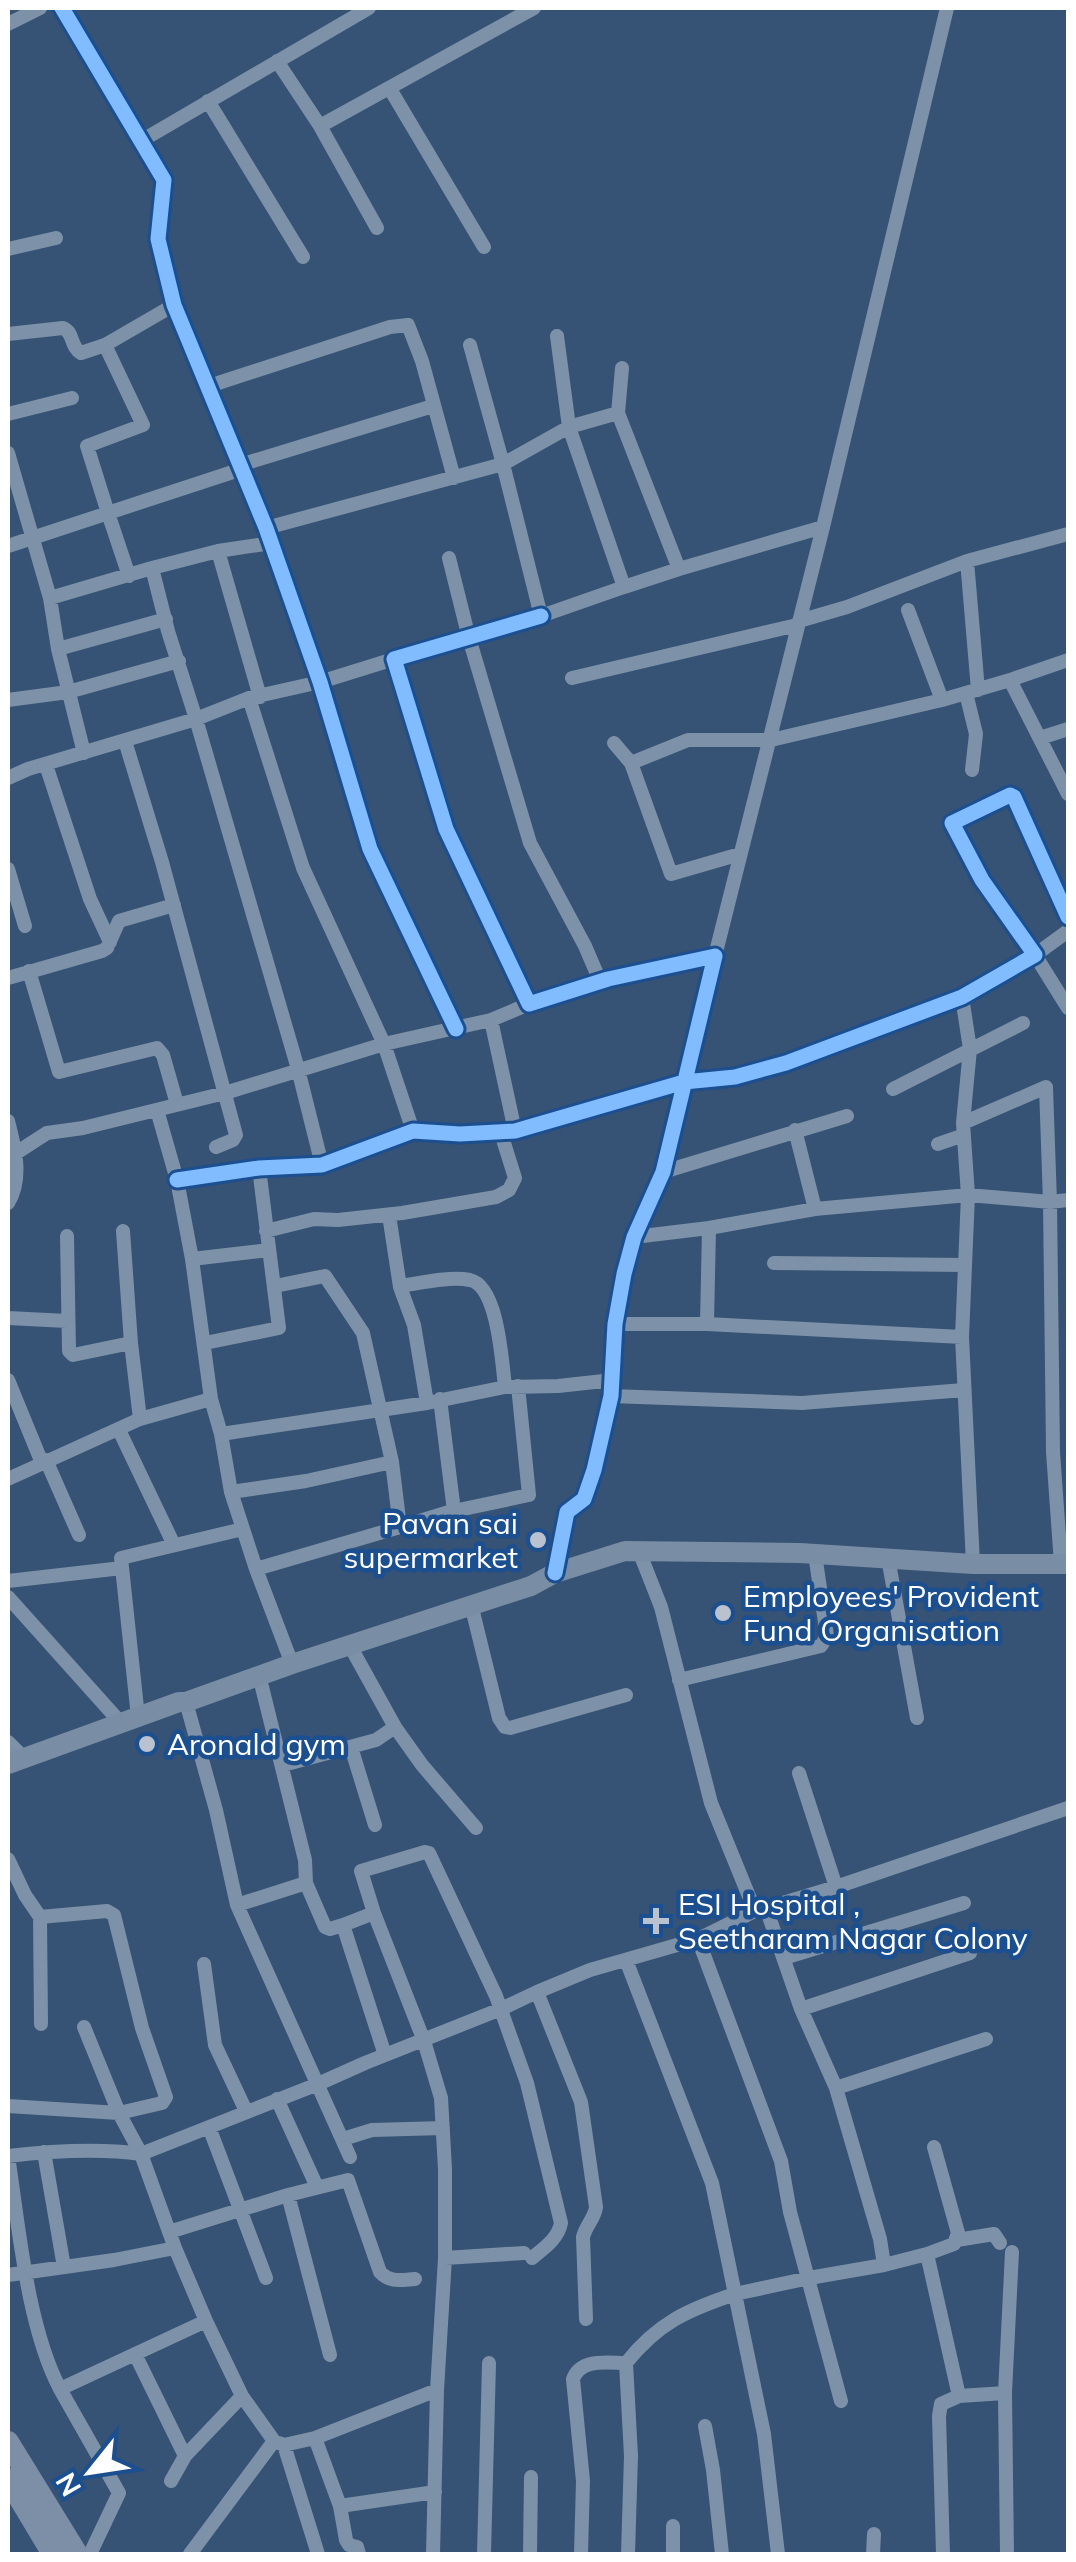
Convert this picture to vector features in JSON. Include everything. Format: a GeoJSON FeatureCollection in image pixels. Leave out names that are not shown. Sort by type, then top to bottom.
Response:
{"type":"FeatureCollection","features":[{"type":"Feature","properties":{"kind":"main road"},"geometry":{"type":"LineString","coordinates":[[8,2442],[78,2554]]}},
{"type":"Feature","properties":{"kind":"main road"},"geometry":{"type":"LineString","coordinates":[[8,2479],[53,2554]]}},
{"type":"Feature","properties":{"kind":"street"},"geometry":{"type":"LineString","coordinates":[[8,24],[40,8]]}},
{"type":"Feature","properties":{"kind":"street"},"geometry":{"type":"LineString","coordinates":[[62,8],[164,180],[158,239],[174,305],[269,535],[320,682],[370,849],[456,1028]]}},
{"type":"Feature","properties":{"kind":"street"},"geometry":{"type":"LineString","coordinates":[[141,141],[277,61],[347,13],[369,8]]}},
{"type":"Feature","properties":{"kind":"street"},"geometry":{"type":"LineString","coordinates":[[320,126],[534,8]]}},
{"type":"Feature","properties":{"kind":"street"},"geometry":{"type":"LineString","coordinates":[[554,1573],[567,1512],[584,1499],[594,1470],[612,1388],[615,1324],[634,1237],[663,1172],[947,8]]}},
{"type":"Feature","properties":{"kind":"street"},"geometry":{"type":"LineString","coordinates":[[277,61],[320,126],[377,228]]}},
{"type":"Feature","properties":{"kind":"street"},"geometry":{"type":"LineString","coordinates":[[390,89],[484,247]]}},
{"type":"Feature","properties":{"kind":"street"},"geometry":{"type":"LineString","coordinates":[[208,102],[302,258]]}},
{"type":"Feature","properties":{"kind":"street"},"geometry":{"type":"LineString","coordinates":[[8,249],[56,238]]}},
{"type":"Feature","properties":{"kind":"street"},"geometry":{"type":"LineString","coordinates":[[8,334],[62,328],[69,332],[74,347],[81,352],[105,345],[174,305]]}},
{"type":"Feature","properties":{"kind":"street"},"geometry":{"type":"LineString","coordinates":[[209,386],[390,327],[408,325],[422,361],[454,478]]}},
{"type":"Feature","properties":{"kind":"street"},"geometry":{"type":"LineString","coordinates":[[557,336],[568,428],[624,587]]}},
{"type":"Feature","properties":{"kind":"street"},"geometry":{"type":"LineString","coordinates":[[105,345],[143,425],[87,446],[129,576]]}},
{"type":"Feature","properties":{"kind":"street"},"geometry":{"type":"LineString","coordinates":[[470,345],[541,616]]}},
{"type":"Feature","properties":{"kind":"street"},"geometry":{"type":"LineString","coordinates":[[622,368],[618,413],[679,569]]}},
{"type":"Feature","properties":{"kind":"street"},"geometry":{"type":"LineString","coordinates":[[8,414],[72,398]]}},
{"type":"Feature","properties":{"kind":"street"},"geometry":{"type":"LineString","coordinates":[[8,546],[432,406]]}},
{"type":"Feature","properties":{"kind":"street"},"geometry":{"type":"LineString","coordinates":[[50,598],[503,464],[568,428],[618,413]]}},
{"type":"Feature","properties":{"kind":"street"},"geometry":{"type":"LineString","coordinates":[[8,452],[50,598],[58,649],[84,753]]}},
{"type":"Feature","properties":{"kind":"street"},"geometry":{"type":"LineString","coordinates":[[8,778],[254,698],[469,638],[679,569],[823,527]]}},
{"type":"Feature","properties":{"kind":"street"},"geometry":{"type":"LineString","coordinates":[[572,678],[798,623],[967,561],[1068,534]]}},
{"type":"Feature","properties":{"kind":"street"},"geometry":{"type":"LineString","coordinates":[[218,551],[254,698],[303,868],[384,1044],[413,1131]]}},
{"type":"Feature","properties":{"kind":"street"},"geometry":{"type":"LineString","coordinates":[[449,558],[530,843],[600,981]]}},
{"type":"Feature","properties":{"kind":"street"},"geometry":{"type":"LineString","coordinates":[[967,561],[976,734],[972,770]]}},
{"type":"Feature","properties":{"kind":"street"},"geometry":{"type":"LineString","coordinates":[[152,568],[298,1069],[322,1166]]}},
{"type":"Feature","properties":{"kind":"street"},"geometry":{"type":"LineString","coordinates":[[908,610],[942,700]]}},
{"type":"Feature","properties":{"kind":"street"},"geometry":{"type":"LineString","coordinates":[[58,649],[166,619]]}},
{"type":"Feature","properties":{"kind":"street"},"geometry":{"type":"LineString","coordinates":[[394,659],[446,829],[529,1004]]}},
{"type":"Feature","properties":{"kind":"street"},"geometry":{"type":"LineString","coordinates":[[8,700],[68,692],[179,660]]}},
{"type":"Feature","properties":{"kind":"street"},"geometry":{"type":"LineString","coordinates":[[630,762],[688,740],[771,740],[942,700],[1068,660]]}},
{"type":"Feature","properties":{"kind":"street"},"geometry":{"type":"LineString","coordinates":[[1010,680],[1068,794]]}},
{"type":"Feature","properties":{"kind":"street"},"geometry":{"type":"LineString","coordinates":[[1040,738],[1068,729]]}},
{"type":"Feature","properties":{"kind":"street"},"geometry":{"type":"LineString","coordinates":[[125,741],[236,1135],[216,1148]]}},
{"type":"Feature","properties":{"kind":"street"},"geometry":{"type":"LineString","coordinates":[[614,743],[630,762],[671,874],[740,854]]}},
{"type":"Feature","properties":{"kind":"street"},"geometry":{"type":"LineString","coordinates":[[46,765],[90,899],[110,942]]}},
{"type":"Feature","properties":{"kind":"street"},"geometry":{"type":"LineString","coordinates":[[1068,917],[1013,796],[952,822],[982,880],[1068,1008]]}},
{"type":"Feature","properties":{"kind":"street"},"geometry":{"type":"LineString","coordinates":[[8,869],[25,926]]}},
{"type":"Feature","properties":{"kind":"street"},"geometry":{"type":"LineString","coordinates":[[8,978],[102,951],[116,924],[124,918],[174,905]]}},
{"type":"Feature","properties":{"kind":"street"},"geometry":{"type":"LineString","coordinates":[[177,1180],[258,1168],[322,1166],[413,1131],[508,1131],[684,1082],[735,1077],[786,1063],[962,998],[1068,931]]}},
{"type":"Feature","properties":{"kind":"street"},"geometry":{"type":"LineString","coordinates":[[12,1154],[47,1134],[225,1093],[384,1044],[491,1020],[600,981],[715,956]]}},
{"type":"Feature","properties":{"kind":"street"},"geometry":{"type":"LineString","coordinates":[[29,971],[59,1072],[157,1048],[163,1055],[177,1104]]}},
{"type":"Feature","properties":{"kind":"street"},"geometry":{"type":"LineString","coordinates":[[962,998],[970,1049],[963,1129],[968,1196],[962,1337],[973,1564]]}},
{"type":"Feature","properties":{"kind":"street"},"geometry":{"type":"LineString","coordinates":[[266,1230],[314,1219],[389,1214],[496,1196],[509,1190],[515,1178],[491,1020]]}},
{"type":"Feature","properties":{"kind":"street"},"geometry":{"type":"LineString","coordinates":[[893,1089],[1023,1024]]}},
{"type":"Feature","properties":{"kind":"street"},"geometry":{"type":"LineString","coordinates":[[8,1742],[16,1761],[258,1675],[531,1586],[554,1573],[625,1550],[1065,1564],[1062,1482],[1053,1452],[1046,1087],[938,1144]]}},
{"type":"Feature","properties":{"kind":"street"},"geometry":{"type":"LineString","coordinates":[[157,1110],[177,1180],[211,1400],[222,1434],[231,1492],[292,1664]]}},
{"type":"Feature","properties":{"kind":"street"},"geometry":{"type":"LineString","coordinates":[[663,1172],[848,1116]]}},
{"type":"Feature","properties":{"kind":"street"},"geometry":{"type":"LineString","coordinates":[[8,1121],[14,1192],[8,1203]]}},
{"type":"Feature","properties":{"kind":"street"},"geometry":{"type":"LineString","coordinates":[[796,1130],[815,1208]]}},
{"type":"Feature","properties":{"kind":"street"},"geometry":{"type":"LineString","coordinates":[[205,1343],[279,1328],[258,1168]]}},
{"type":"Feature","properties":{"kind":"street"},"geometry":{"type":"LineString","coordinates":[[634,1237],[815,1208],[968,1196],[1068,1200]]}},
{"type":"Feature","properties":{"kind":"street"},"geometry":{"type":"LineString","coordinates":[[389,1214],[400,1286],[434,1401],[454,1512]]}},
{"type":"Feature","properties":{"kind":"street"},"geometry":{"type":"LineString","coordinates":[[708,1324],[709,1228]]}},
{"type":"Feature","properties":{"kind":"street"},"geometry":{"type":"LineString","coordinates":[[122,1231],[140,1419]]}},
{"type":"Feature","properties":{"kind":"street"},"geometry":{"type":"LineString","coordinates":[[67,1236],[69,1351],[74,1355],[131,1344]]}},
{"type":"Feature","properties":{"kind":"street"},"geometry":{"type":"LineString","coordinates":[[192,1259],[269,1250]]}},
{"type":"Feature","properties":{"kind":"street"},"geometry":{"type":"LineString","coordinates":[[774,1263],[965,1265]]}},
{"type":"Feature","properties":{"kind":"street"},"geometry":{"type":"LineString","coordinates":[[275,1286],[326,1278],[363,1332],[392,1462],[400,1527]]}},
{"type":"Feature","properties":{"kind":"street"},"geometry":{"type":"LineString","coordinates":[[256,1569],[530,1492],[512,1386],[491,1304],[482,1286],[473,1280],[458,1279],[400,1286]]}},
{"type":"Feature","properties":{"kind":"street"},"geometry":{"type":"LineString","coordinates":[[8,1318],[67,1321]]}},
{"type":"Feature","properties":{"kind":"street"},"geometry":{"type":"LineString","coordinates":[[615,1324],[708,1324],[962,1337]]}},
{"type":"Feature","properties":{"kind":"street"},"geometry":{"type":"LineString","coordinates":[[8,1380],[78,1534]]}},
{"type":"Feature","properties":{"kind":"street"},"geometry":{"type":"LineString","coordinates":[[222,1434],[512,1386],[612,1388],[802,1403],[964,1390]]}},
{"type":"Feature","properties":{"kind":"street"},"geometry":{"type":"LineString","coordinates":[[8,1479],[140,1419],[211,1400]]}},
{"type":"Feature","properties":{"kind":"street"},"geometry":{"type":"LineString","coordinates":[[119,1430],[170,1546]]}},
{"type":"Feature","properties":{"kind":"street"},"geometry":{"type":"LineString","coordinates":[[231,1492],[392,1462]]}},
{"type":"Feature","properties":{"kind":"street"},"geometry":{"type":"LineString","coordinates":[[129,1719],[121,1558],[243,1530]]}},
{"type":"Feature","properties":{"kind":"street"},"geometry":{"type":"LineString","coordinates":[[639,1551],[660,1607],[711,1803],[784,1958],[801,2009],[836,2088],[880,2239],[884,2266]]}},
{"type":"Feature","properties":{"kind":"street"},"geometry":{"type":"LineString","coordinates":[[679,1680],[821,1646],[827,1636],[815,1554]]}},
{"type":"Feature","properties":{"kind":"street"},"geometry":{"type":"LineString","coordinates":[[888,1558],[917,1718]]}},
{"type":"Feature","properties":{"kind":"street"},"geometry":{"type":"LineString","coordinates":[[8,1581],[122,1568]]}},
{"type":"Feature","properties":{"kind":"street"},"geometry":{"type":"LineString","coordinates":[[8,1597],[129,1719]]}},
{"type":"Feature","properties":{"kind":"street"},"geometry":{"type":"LineString","coordinates":[[471,1604],[499,1718],[505,1727],[626,1695]]}},
{"type":"Feature","properties":{"kind":"street"},"geometry":{"type":"LineString","coordinates":[[350,1644],[395,1727],[476,1828]]}},
{"type":"Feature","properties":{"kind":"street"},"geometry":{"type":"LineString","coordinates":[[258,1675],[306,1860],[306,1883],[326,1927],[343,1925],[374,1912]]}},
{"type":"Feature","properties":{"kind":"street"},"geometry":{"type":"LineString","coordinates":[[186,1702],[237,1904],[350,2157]]}},
{"type":"Feature","properties":{"kind":"street"},"geometry":{"type":"LineString","coordinates":[[283,1766],[376,1740],[395,1727]]}},
{"type":"Feature","properties":{"kind":"street"},"geometry":{"type":"LineString","coordinates":[[351,1747],[375,1825]]}},
{"type":"Feature","properties":{"kind":"street"},"geometry":{"type":"LineString","coordinates":[[799,1773],[836,1887]]}},
{"type":"Feature","properties":{"kind":"street"},"geometry":{"type":"LineString","coordinates":[[90,2554],[119,2493],[45,2358],[26,2272],[8,2156],[44,2152],[141,2154],[590,1970],[698,1938],[760,1909],[1068,1808]]}},
{"type":"Feature","properties":{"kind":"street"},"geometry":{"type":"LineString","coordinates":[[433,2554],[445,2258],[441,2098],[424,2041],[360,1871],[429,1853],[501,2009],[527,2083],[561,2223],[552,2242],[528,2256],[445,2258]]}},
{"type":"Feature","properties":{"kind":"street"},"geometry":{"type":"LineString","coordinates":[[8,1859],[40,1916],[41,2024]]}},
{"type":"Feature","properties":{"kind":"street"},"geometry":{"type":"LineString","coordinates":[[237,1904],[306,1883]]}},
{"type":"Feature","properties":{"kind":"street"},"geometry":{"type":"LineString","coordinates":[[784,1958],[964,1903]]}},
{"type":"Feature","properties":{"kind":"street"},"geometry":{"type":"LineString","coordinates":[[8,2106],[119,2112],[162,2104],[166,2097],[142,2028],[116,1919],[111,1912],[40,1916]]}},
{"type":"Feature","properties":{"kind":"street"},"geometry":{"type":"LineString","coordinates":[[343,1925],[386,2056]]}},
{"type":"Feature","properties":{"kind":"street"},"geometry":{"type":"LineString","coordinates":[[698,1938],[781,2161],[790,2212],[841,2401]]}},
{"type":"Feature","properties":{"kind":"street"},"geometry":{"type":"LineString","coordinates":[[801,2009],[970,1953]]}},
{"type":"Feature","properties":{"kind":"street"},"geometry":{"type":"LineString","coordinates":[[626,1960],[712,2182],[764,2434],[778,2554]]}},
{"type":"Feature","properties":{"kind":"street"},"geometry":{"type":"LineString","coordinates":[[204,1964],[215,2045],[246,2112]]}},
{"type":"Feature","properties":{"kind":"street"},"geometry":{"type":"LineString","coordinates":[[537,1992],[581,2102],[596,2207],[583,2238],[586,2320]]}},
{"type":"Feature","properties":{"kind":"street"},"geometry":{"type":"LineString","coordinates":[[84,2027],[141,2154],[206,2322],[242,2396],[279,2443],[318,2554]]}},
{"type":"Feature","properties":{"kind":"street"},"geometry":{"type":"LineString","coordinates":[[836,2088],[986,2039]]}},
{"type":"Feature","properties":{"kind":"street"},"geometry":{"type":"LineString","coordinates":[[277,2099],[317,2187]]}},
{"type":"Feature","properties":{"kind":"street"},"geometry":{"type":"LineString","coordinates":[[209,2127],[266,2278]]}},
{"type":"Feature","properties":{"kind":"street"},"geometry":{"type":"LineString","coordinates":[[343,2139],[372,2130],[443,2128]]}},
{"type":"Feature","properties":{"kind":"street"},"geometry":{"type":"LineString","coordinates":[[628,2554],[631,2456],[626,2363],[664,2324],[698,2306],[809,2278],[884,2266],[954,2244],[958,2233],[934,2147]]}},
{"type":"Feature","properties":{"kind":"street"},"geometry":{"type":"LineString","coordinates":[[44,2152],[64,2267]]}},
{"type":"Feature","properties":{"kind":"street"},"geometry":{"type":"LineString","coordinates":[[170,2232],[348,2180],[380,2272],[393,2281],[415,2279]]}},
{"type":"Feature","properties":{"kind":"street"},"geometry":{"type":"LineString","coordinates":[[288,2195],[330,2355]]}},
{"type":"Feature","properties":{"kind":"street"},"geometry":{"type":"LineString","coordinates":[[957,2240],[994,2234],[1006,2247],[1007,2554]]}},
{"type":"Feature","properties":{"kind":"street"},"geometry":{"type":"LineString","coordinates":[[8,2275],[176,2248]]}},
{"type":"Feature","properties":{"kind":"street"},"geometry":{"type":"LineString","coordinates":[[927,2254],[958,2396]]}},
{"type":"Feature","properties":{"kind":"street"},"geometry":{"type":"LineString","coordinates":[[60,2388],[206,2322]]}},
{"type":"Feature","properties":{"kind":"street"},"geometry":{"type":"LineString","coordinates":[[135,2354],[184,2456]]}},
{"type":"Feature","properties":{"kind":"street"},"geometry":{"type":"LineString","coordinates":[[484,2554],[489,2363]]}},
{"type":"Feature","properties":{"kind":"street"},"geometry":{"type":"LineString","coordinates":[[582,2554],[583,2481],[573,2379],[583,2365],[626,2363]]}},
{"type":"Feature","properties":{"kind":"street"},"geometry":{"type":"LineString","coordinates":[[195,2553],[279,2443],[315,2438],[437,2390]]}},
{"type":"Feature","properties":{"kind":"street"},"geometry":{"type":"LineString","coordinates":[[943,2554],[940,2404],[958,2396],[1005,2393]]}},
{"type":"Feature","properties":{"kind":"street"},"geometry":{"type":"LineString","coordinates":[[171,2481],[184,2456],[242,2396]]}},
{"type":"Feature","properties":{"kind":"street"},"geometry":{"type":"LineString","coordinates":[[706,2426],[722,2554]]}},
{"type":"Feature","properties":{"kind":"street"},"geometry":{"type":"LineString","coordinates":[[315,2438],[340,2506],[346,2540],[358,2548],[358,2554]]}},
{"type":"Feature","properties":{"kind":"street"},"geometry":{"type":"LineString","coordinates":[[530,2554],[532,2477]]}},
{"type":"Feature","properties":{"kind":"street"},"geometry":{"type":"LineString","coordinates":[[340,2506],[435,2492]]}},
{"type":"Feature","properties":{"kind":"street"},"geometry":{"type":"LineString","coordinates":[[673,2526],[673,2554]]}},
{"type":"Feature","properties":{"kind":"street"},"geometry":{"type":"LineString","coordinates":[[873,2554],[874,2534]]}},
{"type":"Feature","properties":{"kind":"cycle path"},"geometry":{"type":"LineString","coordinates":[[62,8],[164,180],[158,239],[174,305],[266,528],[320,682],[370,849],[456,1029]]}},
{"type":"Feature","properties":{"kind":"cycle path"},"geometry":{"type":"LineString","coordinates":[[541,616],[394,659],[446,829],[529,1004],[608,979],[715,956],[663,1172],[634,1237],[624,1274],[615,1324],[611,1396],[594,1470],[584,1499],[567,1512],[555,1573]]}},
{"type":"Feature","properties":{"kind":"cycle path"},"geometry":{"type":"LineString","coordinates":[[177,1180],[259,1168],[322,1165],[413,1131],[515,1131],[684,1082],[735,1077],[786,1063],[962,997],[1035,955],[982,880],[952,823],[1010,795],[1068,917]]}},
{"type":"Feature","properties":{"kind":"place","name":"Pavan sai supermarket"},"geometry":{"type":"Point","coordinates":[538,1540]}},
{"type":"Feature","properties":{"kind":"place","name":"Employees' Provident Fund Organisation"},"geometry":{"type":"Point","coordinates":[723,1613]}},
{"type":"Feature","properties":{"kind":"place","name":"Aronald gym"},"geometry":{"type":"Point","coordinates":[147,1744]}},
{"type":"Feature","properties":{"kind":"place","name":"ESI Hospital , Seetharam Nagar Colony"},"geometry":{"type":"Point","coordinates":[656,1921]}}]}
